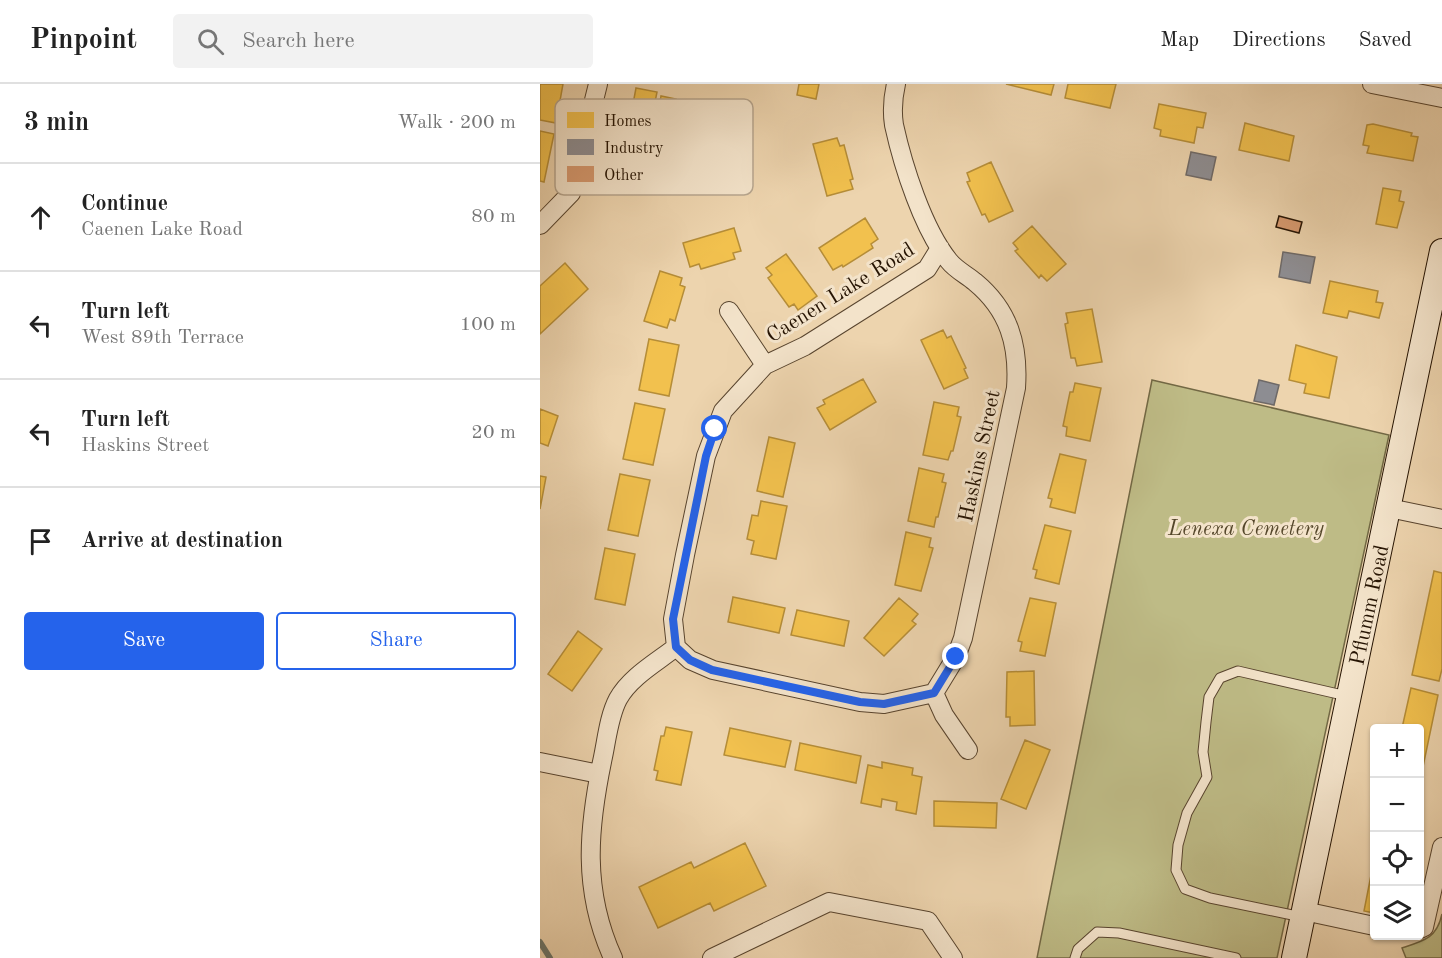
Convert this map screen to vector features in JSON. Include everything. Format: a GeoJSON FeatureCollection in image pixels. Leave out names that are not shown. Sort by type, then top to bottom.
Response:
{"type":"FeatureCollection","features":[{"type":"Feature","properties":{"kind":"main road","name":"Pflumm Road"},"geometry":{"type":"LineString","coordinates":[[1294,958],[1442,251]]}},
{"type":"Feature","properties":{"kind":"street"},"geometry":{"type":"LineString","coordinates":[[595,99],[598,84]]}},
{"type":"Feature","properties":{"kind":"street","name":"Caenen Lake Road"},"geometry":{"type":"LineString","coordinates":[[676,647],[673,619],[712,435],[723,411],[765,365],[805,346],[927,269],[940,248],[928,227],[894,124],[896,84]]}},
{"type":"Feature","properties":{"kind":"street"},"geometry":{"type":"LineString","coordinates":[[1372,84],[1442,98]]}},
{"type":"Feature","properties":{"kind":"street"},"geometry":{"type":"LineString","coordinates":[[540,225],[569,195]]}},
{"type":"Feature","properties":{"kind":"street","name":"Haskins Street"},"geometry":{"type":"LineString","coordinates":[[934,693],[956,657],[963,638],[1016,388],[1018,366],[1009,323],[995,301],[951,264],[940,248]]}},
{"type":"Feature","properties":{"kind":"street","name":"Caenen Lake Road"},"geometry":{"type":"LineString","coordinates":[[729,311],[765,365]]}},
{"type":"Feature","properties":{"kind":"street"},"geometry":{"type":"LineString","coordinates":[[1389,508],[1442,519]]}},
{"type":"Feature","properties":{"kind":"street"},"geometry":{"type":"LineString","coordinates":[[613,958],[603,934],[593,895],[589,857],[599,774],[611,719],[619,698],[634,680],[676,647],[690,660],[712,670],[860,702],[884,704],[934,693],[944,715],[968,750]]}},
{"type":"Feature","properties":{"kind":"street"},"geometry":{"type":"LineString","coordinates":[[540,762],[599,774]]}},
{"type":"Feature","properties":{"kind":"street"},"geometry":{"type":"LineString","coordinates":[[1424,927],[1442,847]]}},
{"type":"Feature","properties":{"kind":"street"},"geometry":{"type":"LineString","coordinates":[[712,958],[829,902],[928,921],[953,958]]}},
{"type":"Feature","properties":{"kind":"street"},"geometry":{"type":"LineString","coordinates":[[1303,914],[1370,925]]}},
{"type":"Feature","properties":{"kind":"lane"},"geometry":{"type":"LineString","coordinates":[[1303,914],[1210,898],[1185,889],[1176,870],[1178,845],[1187,813],[1206,777],[1203,752],[1209,697],[1220,678],[1238,671],[1349,696]]}},
{"type":"Feature","properties":{"kind":"lane"},"geometry":{"type":"LineString","coordinates":[[1075,958],[1078,949],[1097,932],[1119,933],[1236,958]]}},
{"type":"Feature","properties":{"kind":"green space","name":"Lenexa Cemetery"},"geometry":{"type":"Polygon","coordinates":[[[1152,380],[1389,435],[1277,958],[1037,958],[1152,380]]]}},
{"type":"Feature","properties":{"kind":"green space"},"geometry":{"type":"Polygon","coordinates":[[[1442,914],[1442,958],[1406,958],[1402,948],[1424,940],[1433,933],[1442,914]]]}},
{"type":"Feature","properties":{"kind":"building: Homes"},"geometry":{"type":"Polygon","coordinates":[[[540,84],[563,84],[560,99],[555,99],[555,123],[540,120],[540,84]]]}},
{"type":"Feature","properties":{"kind":"building: Homes"},"geometry":{"type":"Polygon","coordinates":[[[799,84],[819,84],[816,99],[797,95],[799,84]]]}},
{"type":"Feature","properties":{"kind":"building: Homes"},"geometry":{"type":"Polygon","coordinates":[[[1006,84],[1054,84],[1051,95],[1006,84]]]}},
{"type":"Feature","properties":{"kind":"building: Homes"},"geometry":{"type":"Polygon","coordinates":[[[1068,84],[1116,84],[1110,108],[1065,98],[1068,84]]]}},
{"type":"Feature","properties":{"kind":"building: Homes"},"geometry":{"type":"Polygon","coordinates":[[[636,88],[657,92],[656,99],[634,99],[636,88]]]}},
{"type":"Feature","properties":{"kind":"building: Homes"},"geometry":{"type":"Polygon","coordinates":[[[661,96],[676,99],[660,99],[661,96]]]}},
{"type":"Feature","properties":{"kind":"building: Homes"},"geometry":{"type":"Polygon","coordinates":[[[1159,104],[1206,113],[1203,128],[1197,127],[1194,143],[1160,136],[1161,130],[1154,128],[1159,104]]]}},
{"type":"Feature","properties":{"kind":"building: Homes"},"geometry":{"type":"Polygon","coordinates":[[[1245,123],[1294,136],[1289,161],[1239,150],[1245,123]]]}},
{"type":"Feature","properties":{"kind":"building: Homes"},"geometry":{"type":"Polygon","coordinates":[[[1373,124],[1412,133],[1411,136],[1418,137],[1413,161],[1367,153],[1369,146],[1363,145],[1367,125],[1373,124]]]}},
{"type":"Feature","properties":{"kind":"building: Homes"},"geometry":{"type":"Polygon","coordinates":[[[540,131],[554,134],[544,182],[540,181],[540,131]]]}},
{"type":"Feature","properties":{"kind":"building: Homes"},"geometry":{"type":"Polygon","coordinates":[[[837,138],[840,146],[844,145],[853,179],[850,180],[853,189],[827,196],[813,144],[837,138]]]}},
{"type":"Feature","properties":{"kind":"building: Homes"},"geometry":{"type":"Polygon","coordinates":[[[991,162],[1013,211],[989,222],[985,214],[982,215],[967,182],[970,181],[967,173],[991,162]]]}},
{"type":"Feature","properties":{"kind":"building: Homes"},"geometry":{"type":"Polygon","coordinates":[[[1383,188],[1401,191],[1399,201],[1404,202],[1397,228],[1376,224],[1383,188]]]}},
{"type":"Feature","properties":{"kind":"building: Homes"},"geometry":{"type":"Polygon","coordinates":[[[865,218],[878,239],[871,244],[873,248],[843,267],[842,265],[833,270],[819,248],[865,218]]]}},
{"type":"Feature","properties":{"kind":"building: Homes"},"geometry":{"type":"Polygon","coordinates":[[[1032,226],[1066,264],[1047,281],[1041,275],[1039,278],[1015,251],[1018,249],[1013,243],[1032,226]]]}},
{"type":"Feature","properties":{"kind":"building: Homes"},"geometry":{"type":"Polygon","coordinates":[[[734,228],[741,251],[733,253],[735,259],[701,269],[699,264],[690,267],[683,243],[734,228]]]}},
{"type":"Feature","properties":{"kind":"building: Homes"},"geometry":{"type":"Polygon","coordinates":[[[786,254],[817,296],[798,310],[794,304],[789,307],[768,278],[772,275],[766,268],[786,254]]]}},
{"type":"Feature","properties":{"kind":"building: Homes"},"geometry":{"type":"Polygon","coordinates":[[[565,263],[588,289],[540,334],[540,286],[565,263]]]}},
{"type":"Feature","properties":{"kind":"building: Homes"},"geometry":{"type":"Polygon","coordinates":[[[660,271],[682,278],[680,285],[685,287],[675,321],[670,319],[667,328],[644,321],[660,271]]]}},
{"type":"Feature","properties":{"kind":"building: Homes"},"geometry":{"type":"Polygon","coordinates":[[[1330,281],[1378,291],[1376,302],[1383,303],[1379,318],[1349,311],[1347,318],[1323,313],[1330,281]]]}},
{"type":"Feature","properties":{"kind":"building: Homes"},"geometry":{"type":"Polygon","coordinates":[[[1092,309],[1102,362],[1077,366],[1075,358],[1071,358],[1065,324],[1068,323],[1066,313],[1092,309]]]}},
{"type":"Feature","properties":{"kind":"building: Homes"},"geometry":{"type":"Polygon","coordinates":[[[943,330],[947,338],[951,336],[966,368],[964,369],[968,378],[944,389],[921,340],[943,330]]]}},
{"type":"Feature","properties":{"kind":"building: Homes"},"geometry":{"type":"Polygon","coordinates":[[[649,339],[679,345],[669,396],[639,390],[649,339]]]}},
{"type":"Feature","properties":{"kind":"building: Homes"},"geometry":{"type":"Polygon","coordinates":[[[1296,345],[1337,357],[1329,398],[1304,393],[1306,384],[1289,380],[1296,345]]]}},
{"type":"Feature","properties":{"kind":"building: Homes"},"geometry":{"type":"Polygon","coordinates":[[[863,379],[876,402],[830,430],[817,408],[825,404],[823,400],[863,379]]]}},
{"type":"Feature","properties":{"kind":"building: Homes"},"geometry":{"type":"Polygon","coordinates":[[[1075,383],[1101,388],[1090,441],[1066,436],[1067,427],[1063,426],[1070,392],[1073,392],[1075,383]]]}},
{"type":"Feature","properties":{"kind":"building: Homes"},"geometry":{"type":"Polygon","coordinates":[[[934,402],[959,407],[957,416],[961,417],[953,451],[948,460],[923,455],[934,402]]]}},
{"type":"Feature","properties":{"kind":"building: Homes"},"geometry":{"type":"Polygon","coordinates":[[[635,403],[665,409],[653,465],[623,459],[635,403]]]}},
{"type":"Feature","properties":{"kind":"building: Homes"},"geometry":{"type":"Polygon","coordinates":[[[540,409],[558,416],[548,446],[540,443],[540,409]]]}},
{"type":"Feature","properties":{"kind":"building: Homes"},"geometry":{"type":"Polygon","coordinates":[[[769,437],[795,443],[783,497],[757,491],[769,437]]]}},
{"type":"Feature","properties":{"kind":"building: Homes"},"geometry":{"type":"Polygon","coordinates":[[[1060,454],[1086,460],[1075,513],[1050,507],[1052,499],[1048,498],[1060,454]]]}},
{"type":"Feature","properties":{"kind":"building: Homes"},"geometry":{"type":"Polygon","coordinates":[[[919,468],[944,474],[942,482],[946,483],[934,527],[908,521],[919,468]]]}},
{"type":"Feature","properties":{"kind":"building: Homes"},"geometry":{"type":"Polygon","coordinates":[[[620,474],[650,480],[638,536],[608,530],[620,474]]]}},
{"type":"Feature","properties":{"kind":"building: Homes"},"geometry":{"type":"Polygon","coordinates":[[[540,476],[546,477],[540,509],[540,476]]]}},
{"type":"Feature","properties":{"kind":"building: Homes"},"geometry":{"type":"Polygon","coordinates":[[[761,501],[787,506],[776,559],[751,554],[754,541],[747,539],[752,515],[758,516],[761,501]]]}},
{"type":"Feature","properties":{"kind":"building: Homes"},"geometry":{"type":"Polygon","coordinates":[[[1045,525],[1071,531],[1059,584],[1035,578],[1037,570],[1033,569],[1045,525]]]}},
{"type":"Feature","properties":{"kind":"building: Homes"},"geometry":{"type":"Polygon","coordinates":[[[906,532],[931,538],[929,547],[933,548],[921,591],[895,585],[906,532]]]}},
{"type":"Feature","properties":{"kind":"building: Homes"},"geometry":{"type":"Polygon","coordinates":[[[605,548],[635,554],[625,605],[595,599],[605,548]]]}},
{"type":"Feature","properties":{"kind":"building: Homes"},"geometry":{"type":"Polygon","coordinates":[[[1434,571],[1442,573],[1442,669],[1439,681],[1412,675],[1434,571]]]}},
{"type":"Feature","properties":{"kind":"building: Homes"},"geometry":{"type":"Polygon","coordinates":[[[733,597],[785,608],[779,633],[728,622],[733,597]]]}},
{"type":"Feature","properties":{"kind":"building: Homes"},"geometry":{"type":"Polygon","coordinates":[[[899,598],[918,614],[912,621],[916,624],[884,656],[864,638],[899,598]]]}},
{"type":"Feature","properties":{"kind":"building: Homes"},"geometry":{"type":"Polygon","coordinates":[[[1030,598],[1056,603],[1045,656],[1020,651],[1022,642],[1018,641],[1030,598]]]}},
{"type":"Feature","properties":{"kind":"building: Homes"},"geometry":{"type":"Polygon","coordinates":[[[797,610],[849,621],[844,646],[791,635],[797,610]]]}},
{"type":"Feature","properties":{"kind":"building: Homes"},"geometry":{"type":"Polygon","coordinates":[[[578,631],[602,649],[572,691],[548,674],[578,631]]]}},
{"type":"Feature","properties":{"kind":"building: Homes"},"geometry":{"type":"Polygon","coordinates":[[[1034,671],[1035,725],[1010,726],[1010,717],[1006,717],[1007,672],[1034,671]]]}},
{"type":"Feature","properties":{"kind":"building: Homes"},"geometry":{"type":"Polygon","coordinates":[[[1411,688],[1438,695],[1424,762],[1424,724],[1403,724],[1411,688]]]}},
{"type":"Feature","properties":{"kind":"building: Homes"},"geometry":{"type":"Polygon","coordinates":[[[666,727],[692,732],[681,785],[656,780],[658,771],[654,770],[661,736],[664,736],[666,727]]]}},
{"type":"Feature","properties":{"kind":"building: Homes"},"geometry":{"type":"Polygon","coordinates":[[[730,728],[791,741],[785,767],[724,755],[730,728]]]}},
{"type":"Feature","properties":{"kind":"building: Homes"},"geometry":{"type":"Polygon","coordinates":[[[1025,740],[1050,750],[1026,809],[1001,799],[1025,740]]]}},
{"type":"Feature","properties":{"kind":"building: Homes"},"geometry":{"type":"Polygon","coordinates":[[[800,743],[861,756],[856,783],[795,770],[800,743]]]}},
{"type":"Feature","properties":{"kind":"building: Homes"},"geometry":{"type":"Polygon","coordinates":[[[882,762],[913,768],[912,775],[922,777],[916,814],[896,810],[897,802],[882,799],[881,807],[861,803],[868,765],[882,768],[882,762]]]}},
{"type":"Feature","properties":{"kind":"building: Homes"},"geometry":{"type":"Polygon","coordinates":[[[934,801],[997,803],[996,828],[934,826],[934,801]]]}},
{"type":"Feature","properties":{"kind":"building: Homes"},"geometry":{"type":"Polygon","coordinates":[[[745,843],[766,886],[714,911],[710,903],[658,928],[639,887],[691,862],[694,868],[745,843]]]}},
{"type":"Feature","properties":{"kind":"building: Homes"},"geometry":{"type":"Polygon","coordinates":[[[1370,880],[1370,912],[1364,911],[1370,880]]]}},
{"type":"Feature","properties":{"kind":"building: Industry"},"geometry":{"type":"Polygon","coordinates":[[[1191,152],[1216,157],[1211,180],[1186,175],[1191,152]]]}},
{"type":"Feature","properties":{"kind":"building: Industry"},"geometry":{"type":"Polygon","coordinates":[[[1283,252],[1315,257],[1310,283],[1279,277],[1283,252]]]}},
{"type":"Feature","properties":{"kind":"building: Industry"},"geometry":{"type":"Polygon","coordinates":[[[1259,380],[1279,385],[1274,405],[1254,401],[1259,380]]]}},
{"type":"Feature","properties":{"kind":"building: Other"},"geometry":{"type":"Polygon","coordinates":[[[1279,216],[1302,222],[1299,233],[1276,227],[1279,216]]]}},
{"type":"Feature","properties":{"kind":"waterway"},"geometry":{"type":"LineString","coordinates":[[540,942],[550,958]]}},
{"type":"Feature","properties":{"kind":"route"},"geometry":{"type":"LineString","coordinates":[[715,429],[706,456],[673,619],[676,647],[690,660],[712,670],[860,702],[884,704],[934,693],[956,657]]}}]}
